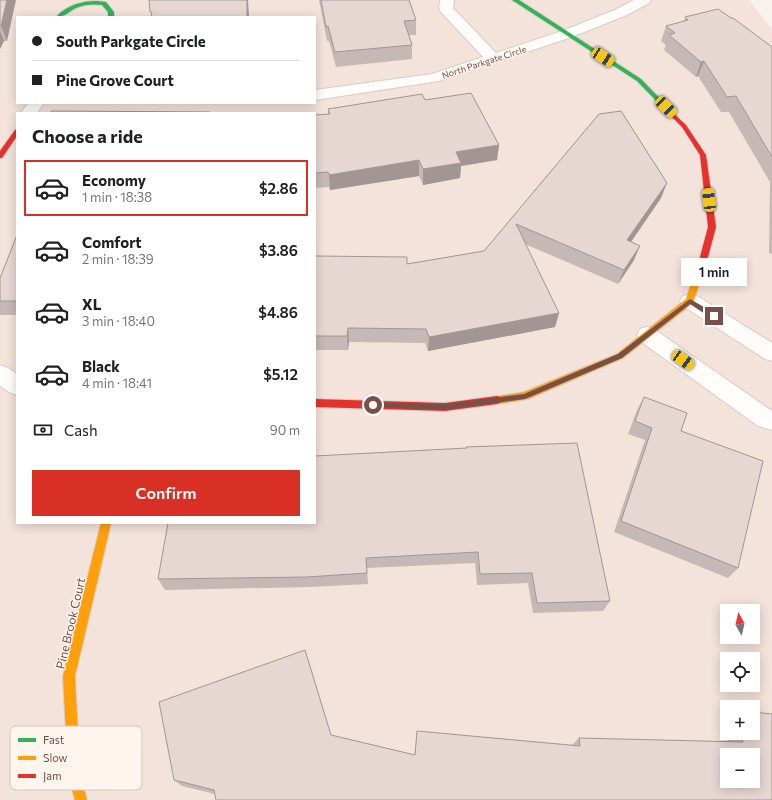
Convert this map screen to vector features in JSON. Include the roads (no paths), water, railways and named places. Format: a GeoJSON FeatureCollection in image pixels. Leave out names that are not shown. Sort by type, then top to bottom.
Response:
{"type":"FeatureCollection","features":[{"type":"Feature","properties":{"kind":"street"},"geometry":{"type":"LineString","coordinates":[[447,0],[446,9],[494,59]]}},
{"type":"Feature","properties":{"kind":"street"},"geometry":{"type":"LineString","coordinates":[[316,403],[445,407],[525,396],[620,356],[690,301],[701,271],[712,228],[703,155],[684,126],[639,80],[515,0]]}},
{"type":"Feature","properties":{"kind":"street","name":"North Parkgate Circle"},"geometry":{"type":"LineString","coordinates":[[316,95],[434,78],[567,34],[622,12],[644,0]]}},
{"type":"Feature","properties":{"kind":"street"},"geometry":{"type":"LineString","coordinates":[[60,16],[68,8],[87,2],[104,3],[111,12],[111,16]]}},
{"type":"Feature","properties":{"kind":"street"},"geometry":{"type":"LineString","coordinates":[[0,156],[16,132]]}},
{"type":"Feature","properties":{"kind":"street"},"geometry":{"type":"LineString","coordinates":[[690,301],[772,353]]}},
{"type":"Feature","properties":{"kind":"street"},"geometry":{"type":"LineString","coordinates":[[647,334],[766,419],[772,421]]}},
{"type":"Feature","properties":{"kind":"street"},"geometry":{"type":"LineString","coordinates":[[0,374],[16,385]]}},
{"type":"Feature","properties":{"kind":"street","name":"Pine Brook Court"},"geometry":{"type":"LineString","coordinates":[[72,726],[70,676],[106,524]]}},
{"type":"Feature","properties":{"kind":"street","name":"Pine Brook Court"},"geometry":{"type":"LineString","coordinates":[[78,790],[81,800]]}}]}
